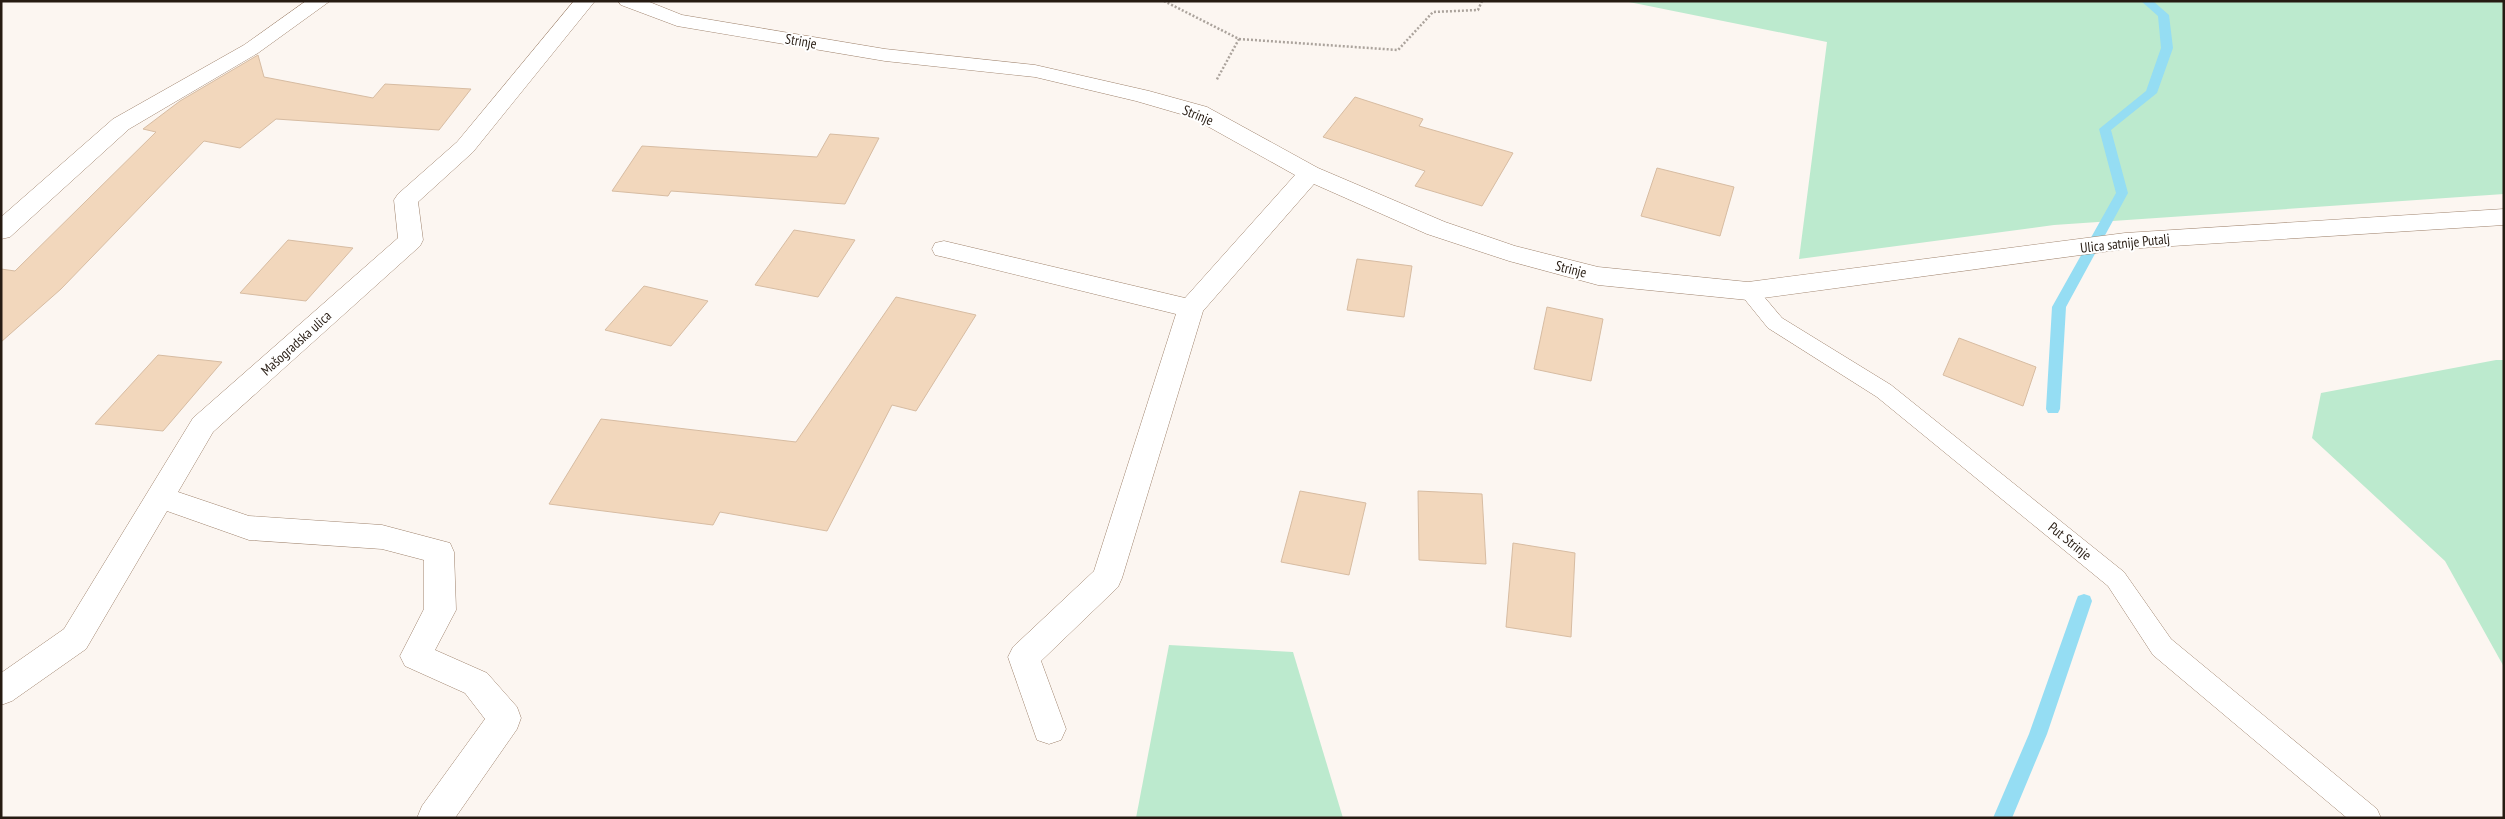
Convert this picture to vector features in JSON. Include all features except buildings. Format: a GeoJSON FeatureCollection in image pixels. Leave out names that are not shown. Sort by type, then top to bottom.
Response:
{"type":"FeatureCollection","features":[{"type":"Feature","properties":{"kind":"street"},"geometry":{"type":"LineString","coordinates":[[1,232],[121,124],[251,49],[320,1]]}},
{"type":"Feature","properties":{"kind":"street","name":"Mašogradska ulica"},"geometry":{"type":"LineString","coordinates":[[1,690],[75,639],[203,425],[411,240],[406,200],[465,147],[585,1]]}},
{"type":"Feature","properties":{"kind":"street","name":"Strinje"},"geometry":{"type":"LineString","coordinates":[[628,1],[677,20],[885,55],[1035,71],[1141,96],[1199,112],[1310,173],[1436,228],[1509,253],[1598,276],[1748,291]]}},
{"type":"Feature","properties":{"kind":"street"},"geometry":{"type":"LineString","coordinates":[[1049,729],[1024,657],[1107,578],[1191,308],[1310,173]]}},
{"type":"Feature","properties":{"kind":"street","name":"Ulica satnije Putalj"},"geometry":{"type":"LineString","coordinates":[[1748,291],[2054,252],[2125,241],[2504,216]]}},
{"type":"Feature","properties":{"kind":"street"},"geometry":{"type":"LineString","coordinates":[[944,248],[1191,308]]}},
{"type":"Feature","properties":{"kind":"street"},"geometry":{"type":"LineString","coordinates":[[159,497],[250,528],[382,537],[439,552],[440,610],[416,656],[476,683],[505,718],[434,818]]}},
{"type":"Feature","properties":{"kind":"lane","name":"Put Strinje"},"geometry":{"type":"LineString","coordinates":[[1748,291],[1775,323],[1884,391],[2116,579],[2162,647],[2368,818]]}},
{"type":"Feature","properties":{"kind":"path"},"geometry":{"type":"LineString","coordinates":[[1164,1],[1238,39],[1398,50],[1433,12],[1478,10],[1482,1]]}},
{"type":"Feature","properties":{"kind":"path"},"geometry":{"type":"LineString","coordinates":[[1199,112],[1238,39]]}},
{"type":"Feature","properties":{"kind":"green space"},"geometry":{"type":"Polygon","coordinates":[[[1624,1],[2504,1],[2504,194],[2054,225],[1799,259],[1827,42],[1624,1]]]}},
{"type":"Feature","properties":{"kind":"green space"},"geometry":{"type":"Polygon","coordinates":[[[2504,360],[2504,667],[2445,561],[2312,438],[2321,393],[2504,360]]]}},
{"type":"Feature","properties":{"kind":"green space"},"geometry":{"type":"Polygon","coordinates":[[[1169,645],[1293,652],[1343,818],[1136,818],[1169,645]]]}},
{"type":"Feature","properties":{"kind":"waterway"},"geometry":{"type":"LineString","coordinates":[[2053,409],[2059,307],[2122,193],[2105,129],[2151,93],[2167,48],[2163,15],[2146,1]]}},
{"type":"Feature","properties":{"kind":"waterway"},"geometry":{"type":"LineString","coordinates":[[2002,818],[2038,734],[2084,601]]}}]}
